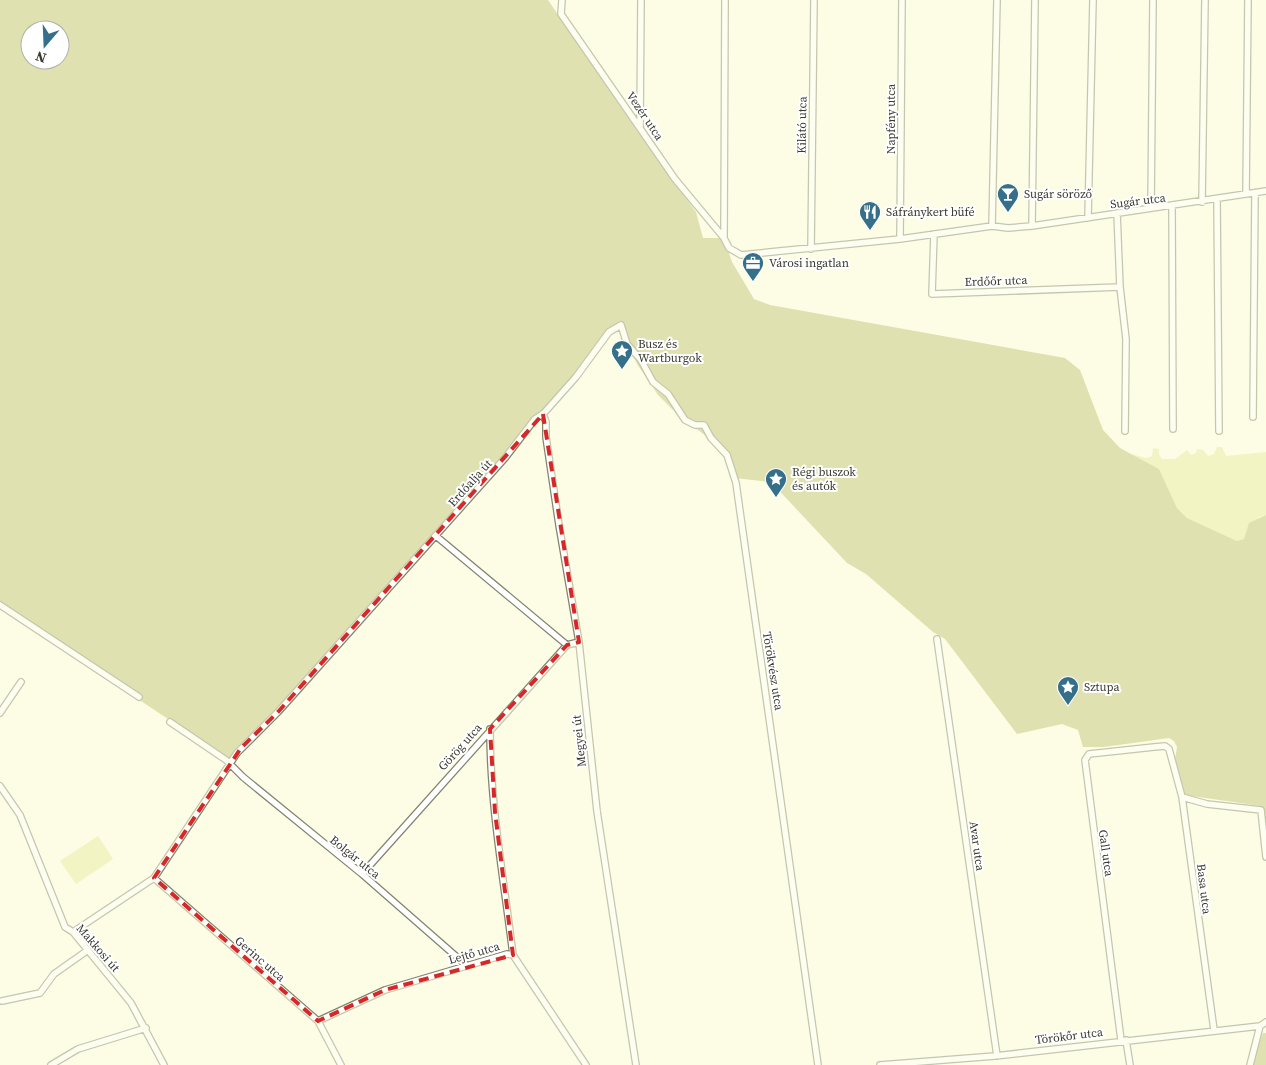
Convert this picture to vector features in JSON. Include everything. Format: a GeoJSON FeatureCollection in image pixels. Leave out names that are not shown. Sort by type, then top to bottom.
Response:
{"type":"FeatureCollection","features":[{"type":"Feature","properties":{"kind":"street","name":"Vezér utca"},"geometry":{"type":"LineString","coordinates":[[562,0],[561,14],[691,201],[724,238]]}},
{"type":"Feature","properties":{"kind":"street"},"geometry":{"type":"LineString","coordinates":[[640,127],[641,0]]}},
{"type":"Feature","properties":{"kind":"street"},"geometry":{"type":"LineString","coordinates":[[724,238],[725,0]]}},
{"type":"Feature","properties":{"kind":"street","name":"Kilátó utca"},"geometry":{"type":"LineString","coordinates":[[811,249],[814,0]]}},
{"type":"Feature","properties":{"kind":"street","name":"Napfény utca"},"geometry":{"type":"LineString","coordinates":[[900,239],[902,0]]}},
{"type":"Feature","properties":{"kind":"street"},"geometry":{"type":"LineString","coordinates":[[992,226],[998,0]]}},
{"type":"Feature","properties":{"kind":"street"},"geometry":{"type":"LineString","coordinates":[[1032,226],[1035,0]]}},
{"type":"Feature","properties":{"kind":"street"},"geometry":{"type":"LineString","coordinates":[[1088,218],[1093,0]]}},
{"type":"Feature","properties":{"kind":"street"},"geometry":{"type":"LineString","coordinates":[[1151,208],[1154,0]]}},
{"type":"Feature","properties":{"kind":"street"},"geometry":{"type":"LineString","coordinates":[[1202,202],[1205,0]]}},
{"type":"Feature","properties":{"kind":"street"},"geometry":{"type":"LineString","coordinates":[[1246,194],[1248,0]]}},
{"type":"Feature","properties":{"kind":"street","name":"Sugár utca"},"geometry":{"type":"LineString","coordinates":[[724,238],[729,248],[741,255],[811,249],[992,226],[1008,228],[1032,226],[1151,208],[1172,207],[1266,191]]}},
{"type":"Feature","properties":{"kind":"street"},"geometry":{"type":"LineString","coordinates":[[1253,417],[1255,193]]}},
{"type":"Feature","properties":{"kind":"street"},"geometry":{"type":"LineString","coordinates":[[1217,200],[1219,431]]}},
{"type":"Feature","properties":{"kind":"street"},"geometry":{"type":"LineString","coordinates":[[1172,207],[1172,429]]}},
{"type":"Feature","properties":{"kind":"street"},"geometry":{"type":"LineString","coordinates":[[1117,213],[1120,287],[1126,339],[1125,431]]}},
{"type":"Feature","properties":{"kind":"street","name":"Erdőőr utca"},"geometry":{"type":"LineString","coordinates":[[934,234],[932,294],[1120,287]]}},
{"type":"Feature","properties":{"kind":"street","name":"Erdőalja út"},"geometry":{"type":"LineString","coordinates":[[154,878],[241,748],[278,712],[506,458],[535,419],[543,414],[576,377],[609,332],[621,325]]}},
{"type":"Feature","properties":{"kind":"street","name":"Törökvész utca"},"geometry":{"type":"LineString","coordinates":[[621,325],[628,346],[644,365],[653,382],[670,396],[684,419],[693,425],[704,426],[708,429],[711,438],[727,455],[736,483],[818,1065]]}},
{"type":"Feature","properties":{"kind":"street","name":"Megyei út"},"geometry":{"type":"LineString","coordinates":[[543,414],[546,422],[559,525],[579,642],[597,811],[636,1065]]}},
{"type":"Feature","properties":{"kind":"street"},"geometry":{"type":"LineString","coordinates":[[436,536],[567,645],[579,642]]}},
{"type":"Feature","properties":{"kind":"street"},"geometry":{"type":"LineString","coordinates":[[0,605],[139,697]]}},
{"type":"Feature","properties":{"kind":"street","name":"Avar utca"},"geometry":{"type":"LineString","coordinates":[[937,639],[997,1056]]}},
{"type":"Feature","properties":{"kind":"street","name":"Görög utca"},"geometry":{"type":"LineString","coordinates":[[362,874],[567,645]]}},
{"type":"Feature","properties":{"kind":"street"},"geometry":{"type":"LineString","coordinates":[[0,712],[21,682]]}},
{"type":"Feature","properties":{"kind":"street","name":"Bolgár utca"},"geometry":{"type":"LineString","coordinates":[[170,722],[231,765],[243,777],[362,874],[466,965]]}},
{"type":"Feature","properties":{"kind":"street"},"geometry":{"type":"LineString","coordinates":[[490,729],[490,758],[495,812],[513,955]]}},
{"type":"Feature","properties":{"kind":"street","name":"Gall utca"},"geometry":{"type":"LineString","coordinates":[[1124,1040],[1089,801],[1085,758],[1089,754],[1160,746],[1166,747],[1170,751]]}},
{"type":"Feature","properties":{"kind":"street","name":"Basa utca"},"geometry":{"type":"LineString","coordinates":[[1170,751],[1182,798],[1214,1030]]}},
{"type":"Feature","properties":{"kind":"street","name":"Makkosi út"},"geometry":{"type":"LineString","coordinates":[[0,786],[23,823],[65,927],[73,932],[131,1003],[164,1065]]}},
{"type":"Feature","properties":{"kind":"street"},"geometry":{"type":"LineString","coordinates":[[1182,798],[1207,804],[1261,810],[1266,858]]}},
{"type":"Feature","properties":{"kind":"street"},"geometry":{"type":"LineString","coordinates":[[73,932],[154,878]]}},
{"type":"Feature","properties":{"kind":"street","name":"Gerinc utca"},"geometry":{"type":"LineString","coordinates":[[154,878],[318,1022],[341,1065]]}},
{"type":"Feature","properties":{"kind":"street"},"geometry":{"type":"LineString","coordinates":[[2,1002],[40,993],[54,974],[88,950]]}},
{"type":"Feature","properties":{"kind":"street","name":"Lejtő utca"},"geometry":{"type":"LineString","coordinates":[[318,1022],[385,990],[507,954],[513,955],[586,1065]]}},
{"type":"Feature","properties":{"kind":"street"},"geometry":{"type":"LineString","coordinates":[[1250,1065],[1263,1024]]}},
{"type":"Feature","properties":{"kind":"street","name":"Törökőr utca"},"geometry":{"type":"LineString","coordinates":[[880,1065],[997,1056],[1263,1024]]}},
{"type":"Feature","properties":{"kind":"street"},"geometry":{"type":"LineString","coordinates":[[51,1065],[78,1049],[146,1028]]}},
{"type":"Feature","properties":{"kind":"street"},"geometry":{"type":"LineString","coordinates":[[1124,1040],[1130,1065]]}},
{"type":"Feature","properties":{"kind":"highlighted area"},"geometry":{"type":"Polygon","coordinates":[[[543,414],[579,642],[567,645],[490,729],[495,812],[513,955],[385,990],[318,1021],[154,878],[241,748],[278,712],[543,414]]]}},
{"type":"Feature","properties":{"kind":"green space"},"geometry":{"type":"Polygon","coordinates":[[[1217,447],[1222,447],[1226,456],[1266,452],[1266,515],[1259,517],[1244,539],[1237,541],[1187,518],[1177,508],[1159,469],[1131,454],[1146,458],[1152,456],[1153,448],[1159,449],[1159,455],[1162,459],[1175,459],[1187,450],[1191,455],[1196,453],[1197,449],[1203,450],[1208,456],[1214,454],[1217,447]]]}},
{"type":"Feature","properties":{"kind":"green space"},"geometry":{"type":"Polygon","coordinates":[[[98,836],[113,859],[76,884],[60,861],[98,836]]]}},
{"type":"Feature","properties":{"kind":"shaded area"},"geometry":{"type":"Polygon","coordinates":[[[0,0],[548,0],[633,125],[696,212],[703,238],[724,238],[732,262],[754,299],[770,305],[1065,358],[1080,370],[1103,430],[1120,448],[1159,469],[1177,508],[1187,518],[1237,541],[1244,539],[1249,523],[1266,515],[1266,844],[1264,812],[1261,806],[1185,795],[1175,759],[1177,747],[1174,741],[1169,738],[1104,747],[1083,747],[1078,730],[1062,724],[1017,734],[945,639],[933,632],[866,574],[847,563],[771,482],[734,478],[725,455],[717,444],[679,416],[658,395],[637,364],[621,325],[616,326],[543,414],[278,712],[246,743],[231,765],[171,721],[0,607],[0,0]]]}},
{"type":"Feature","properties":{"kind":"shaded area"},"geometry":{"type":"Polygon","coordinates":[[[1263,1033],[1266,1033],[1266,1065],[1250,1065],[1263,1033]]]}},
{"type":"Feature","properties":{"kind":"place","name":"Sugár söröző"},"geometry":{"type":"Point","coordinates":[1008,213]}},
{"type":"Feature","properties":{"kind":"place","name":"Sáfránykert büfé"},"geometry":{"type":"Point","coordinates":[870,231]}},
{"type":"Feature","properties":{"kind":"place","name":"Városi ingatlan"},"geometry":{"type":"Point","coordinates":[753,282]}},
{"type":"Feature","properties":{"kind":"place","name":"Busz és Wartburgok"},"geometry":{"type":"Point","coordinates":[622,370]}},
{"type":"Feature","properties":{"kind":"place","name":"Régi buszok és autók"},"geometry":{"type":"Point","coordinates":[776,498]}},
{"type":"Feature","properties":{"kind":"place","name":"Sztupa"},"geometry":{"type":"Point","coordinates":[1068,706]}}]}
